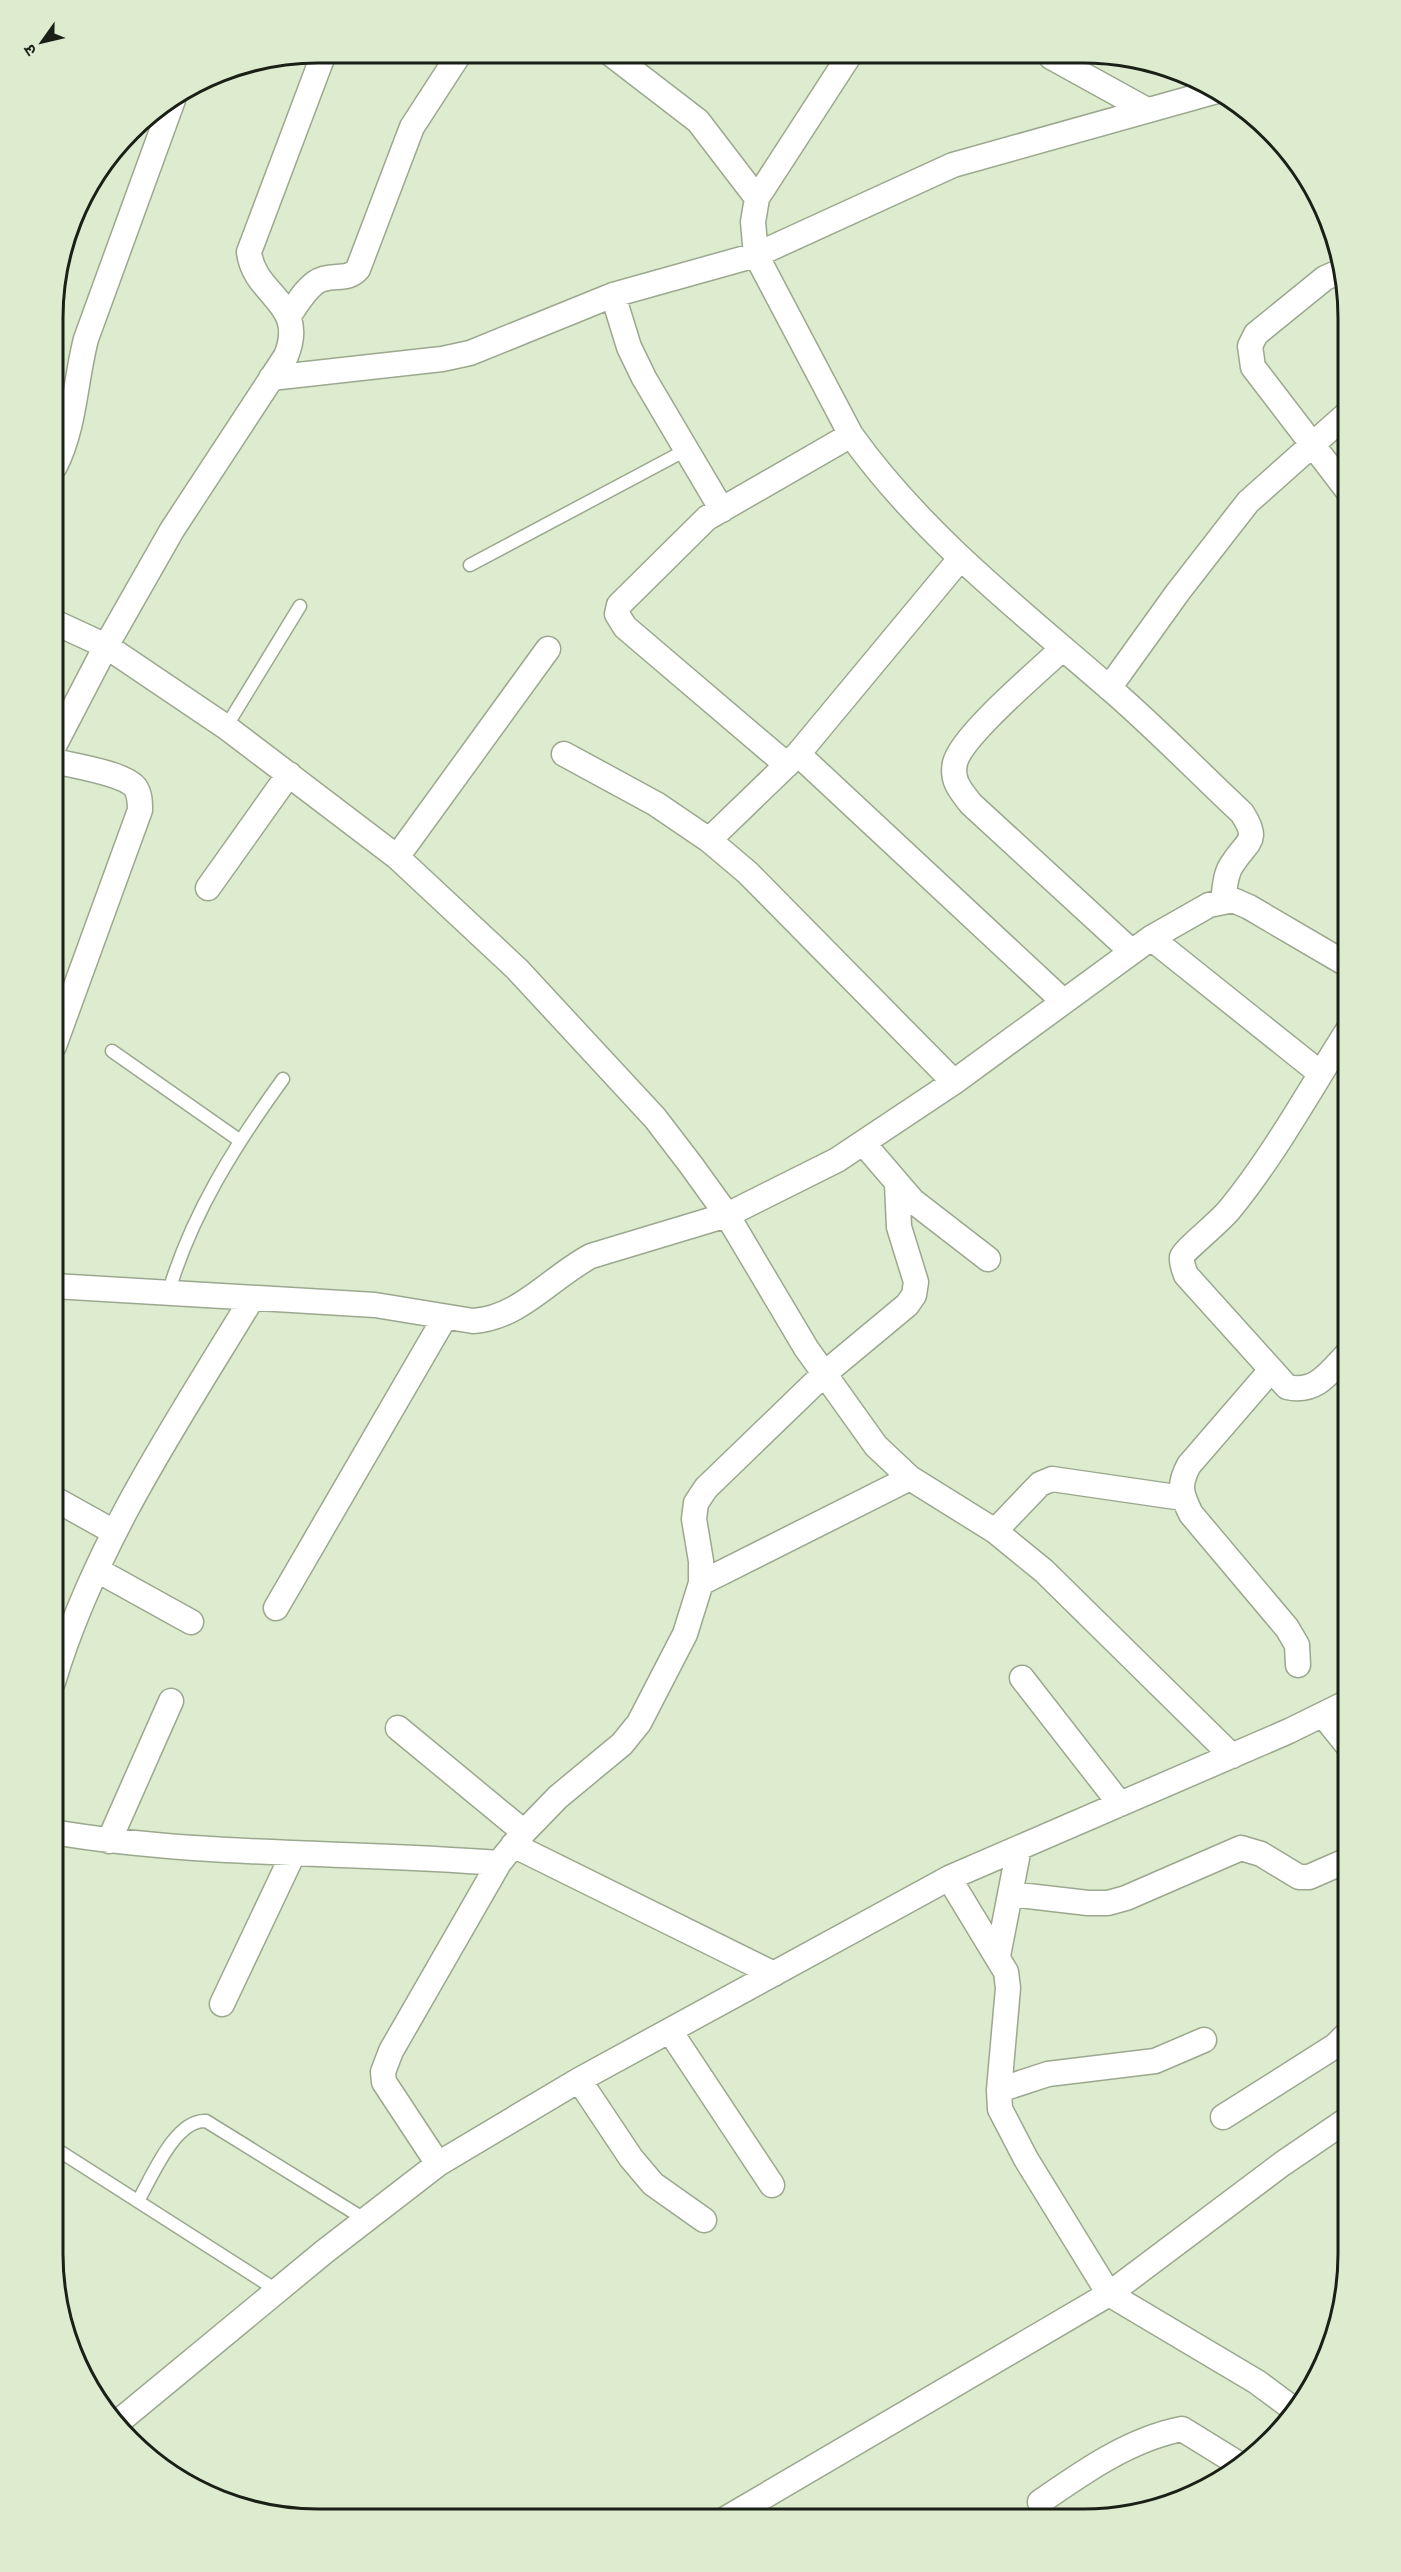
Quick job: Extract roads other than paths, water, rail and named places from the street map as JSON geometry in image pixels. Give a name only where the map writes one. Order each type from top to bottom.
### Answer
[{"type":"street","points":[[63,729],[171,530],[286,356],[292,341],[292,327],[288,317],[283,307],[255,272],[249,252],[320,63]]},
{"type":"street","points":[[288,317],[315,282],[349,276],[358,269],[412,127],[454,63]]},
{"type":"street","points":[[623,63],[698,121],[757,198]]},
{"type":"street","points":[[844,63],[757,198],[753,222],[756,255],[851,435],[870,461],[959,560],[1109,688],[1242,813],[1252,829],[1251,841],[1232,864],[1226,879],[1223,900]]},
{"type":"street","points":[[1062,63],[1147,110]]},
{"type":"street","points":[[271,378],[442,359],[470,353],[613,296],[756,255],[953,165],[1205,94]]},
{"type":"street","points":[[63,447],[70,430],[76,382],[86,339],[169,112]]},
{"type":"street","points":[[1334,274],[1325,278],[1256,334],[1250,346],[1253,367],[1338,477]]},
{"type":"street","points":[[613,296],[629,347],[660,408],[722,510]]},
{"type":"street","points":[[1109,688],[1240,511],[1338,422]]},
{"type":"street","points":[[851,435],[707,518],[619,605],[617,614],[626,627],[792,760],[1063,1001]]},
{"type":"street","points":[[709,840],[792,760],[959,560]]},
{"type":"street","points":[[63,626],[106,646],[226,727],[289,774],[397,857],[517,969],[655,1118],[727,1215],[824,1374],[876,1446],[910,1478],[995,1531],[1044,1571],[1232,1756]]},
{"type":"street","points":[[1063,648],[966,742],[955,763],[956,785],[971,804],[1132,952]]},
{"type":"street","points":[[397,857],[548,649]]},
{"type":"street","points":[[564,754],[656,804],[709,840],[748,873],[954,1082]]},
{"type":"street","points":[[63,763],[124,779],[135,787],[140,798],[140,810],[63,1021]]},
{"type":"street","points":[[208,888],[289,774]]},
{"type":"street","points":[[63,1287],[251,1300],[375,1305],[473,1321],[496,1317],[517,1308],[571,1266],[591,1256],[727,1215],[864,1144],[954,1082],[1151,938],[1209,905],[1223,900],[1233,900],[1338,959]]},
{"type":"street","points":[[1151,938],[1320,1073]]},
{"type":"street","points":[[1338,1045],[1235,1203],[1207,1234],[1184,1251],[1182,1260],[1186,1275],[1287,1387],[1300,1390],[1313,1387],[1338,1364]]},
{"type":"street","points":[[864,1144],[913,1201],[988,1259]]},
{"type":"street","points":[[438,2164],[390,2095],[384,2082],[383,2072],[391,2051],[512,1847],[558,1797],[622,1744],[639,1723],[685,1634],[701,1583],[701,1561],[694,1519],[696,1503],[706,1488],[824,1374],[907,1305],[914,1295],[916,1282],[899,1227],[897,1184]]},
{"type":"street","points":[[63,1657],[114,1532],[138,1487],[251,1300]]},
{"type":"street","points":[[276,1608],[445,1317]]},
{"type":"street","points":[[1271,1370],[1189,1465],[1181,1479],[1183,1498],[1191,1514],[1287,1628],[1297,1645],[1298,1665]]},
{"type":"street","points":[[701,1583],[910,1478]]},
{"type":"street","points":[[995,1531],[1040,1484],[1052,1479],[1183,1498]]},
{"type":"street","points":[[63,1504],[114,1532]]},
{"type":"street","points":[[97,1570],[191,1622]]},
{"type":"street","points":[[1022,1678],[1120,1804]]},
{"type":"street","points":[[109,1841],[171,1701]]},
{"type":"street","points":[[123,2418],[438,2164],[579,2080],[949,1878],[1232,1756],[1338,1707]]},
{"type":"street","points":[[1323,1715],[1338,1734]]},
{"type":"street","points":[[398,1728],[512,1847],[774,1974]]},
{"type":"street","points":[[63,1834],[109,1841],[218,1851],[293,1854],[512,1847]]},
{"type":"street","points":[[998,1956],[1019,1848]]},
{"type":"street","points":[[1010,1894],[1108,1903],[1126,1898],[1241,1848],[1262,1854],[1299,1877],[1309,1877],[1338,1864]]},
{"type":"street","points":[[222,2004],[293,1854]]},
{"type":"street","points":[[949,1878],[1006,1972],[1008,1988],[999,2090],[1000,2109],[1026,2159],[1109,2294],[1257,2382],[1288,2405]]},
{"type":"street","points":[[670,2031],[772,2185]]},
{"type":"street","points":[[999,2090],[1048,2074],[1155,2061],[1204,2040]]},
{"type":"street","points":[[1223,2117],[1338,2043]]},
{"type":"street","points":[[579,2080],[631,2158],[653,2184],[704,2220]]},
{"type":"street","points":[[742,2509],[1109,2294],[1338,2126]]},
{"type":"street","points":[[1040,2502],[1095,2465],[1132,2446],[1182,2429],[1195,2434],[1233,2460]]},
{"type":"lane","points":[[470,565],[686,450]]},
{"type":"lane","points":[[226,727],[300,606]]},
{"type":"lane","points":[[112,1051],[239,1140]]},
{"type":"lane","points":[[168,1294],[187,1238],[239,1140],[283,1079]]},
{"type":"lane","points":[[138,2201],[179,2132],[196,2120],[206,2121],[366,2220]]},
{"type":"lane","points":[[63,2153],[278,2291]]}]
